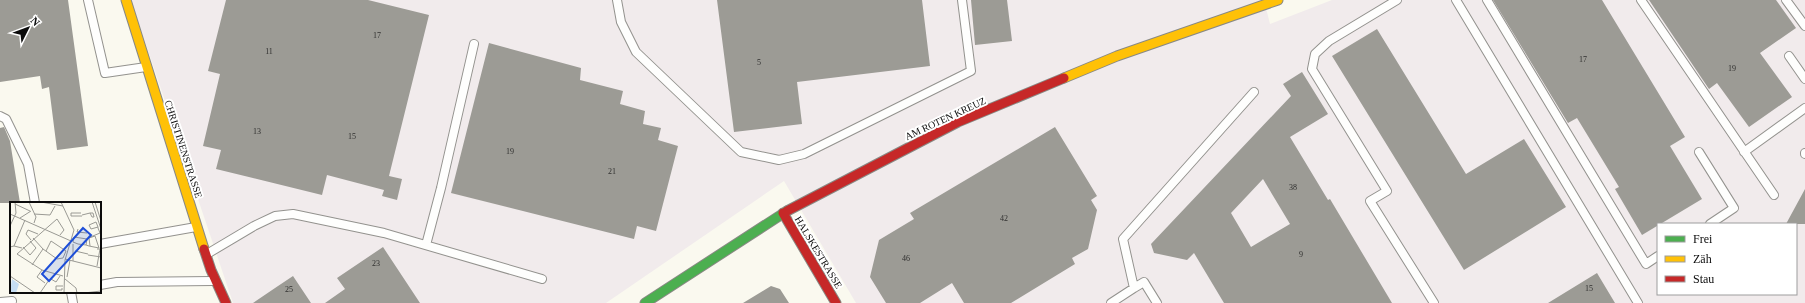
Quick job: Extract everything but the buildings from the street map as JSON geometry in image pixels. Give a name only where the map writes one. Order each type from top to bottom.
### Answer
[{"type":"street","name":"CHRISTINENSTRASSE","points":[[126,0],[206,254],[226,303]]},
{"type":"street","name":"AM ROTEN KREUZ","points":[[645,303],[783,213],[958,122],[1117,56],[1278,0]]},
{"type":"street","name":"HALSKESTRASSE","points":[[783,213],[836,303]]},
{"type":"lane","points":[[88,0],[105,73],[147,67]]},
{"type":"lane","points":[[617,0],[621,22],[636,52],[741,152],[779,160],[804,154],[971,71],[962,0]]},
{"type":"lane","points":[[1397,0],[1329,41],[1315,54],[1312,69],[1387,191],[1370,201],[1434,303]]},
{"type":"lane","points":[[1456,0],[1638,303]]},
{"type":"lane","points":[[1486,0],[1646,264],[1657,257]]},
{"type":"lane","points":[[1641,0],[1774,195]]},
{"type":"lane","points":[[1786,0],[1805,26]]},
{"type":"lane","points":[[426,245],[441,188],[474,44]]},
{"type":"lane","points":[[1789,56],[1805,79]]},
{"type":"lane","points":[[1134,288],[1123,239],[1254,92]]},
{"type":"lane","points":[[1744,152],[1805,108]]},
{"type":"lane","points":[[0,116],[6,119],[28,164],[35,202]]},
{"type":"lane","points":[[1698,152],[1734,208],[1712,223]]},
{"type":"lane","points":[[206,254],[254,226],[284,214],[312,217],[355,226],[542,279]]},
{"type":"lane","points":[[101,244],[198,226]]},
{"type":"lane","points":[[101,285],[117,282],[216,280]]},
{"type":"lane","points":[[1111,303],[1144,282],[1157,303]]},
{"type":"lane","points":[[71,293],[73,303]]},
{"type":"lane","points":[[0,302],[12,301]]},
{"type":"shaded area","points":[[131,0],[1264,0],[1270,24],[1332,0],[1805,0],[1805,303],[856,303],[784,181],[606,303],[233,303]]},
{"type":"traffic: fast","points":[[645,303],[787,211]]},
{"type":"traffic: slow","points":[[126,0],[204,249]]},
{"type":"traffic: slow","points":[[1064,78],[1117,56],[1278,0]]},
{"type":"traffic: jam","points":[[787,211],[958,122],[1064,78]]},
{"type":"traffic: jam","points":[[783,213],[836,303]]},
{"type":"traffic: jam","points":[[204,249],[211,270],[226,303]]}]
